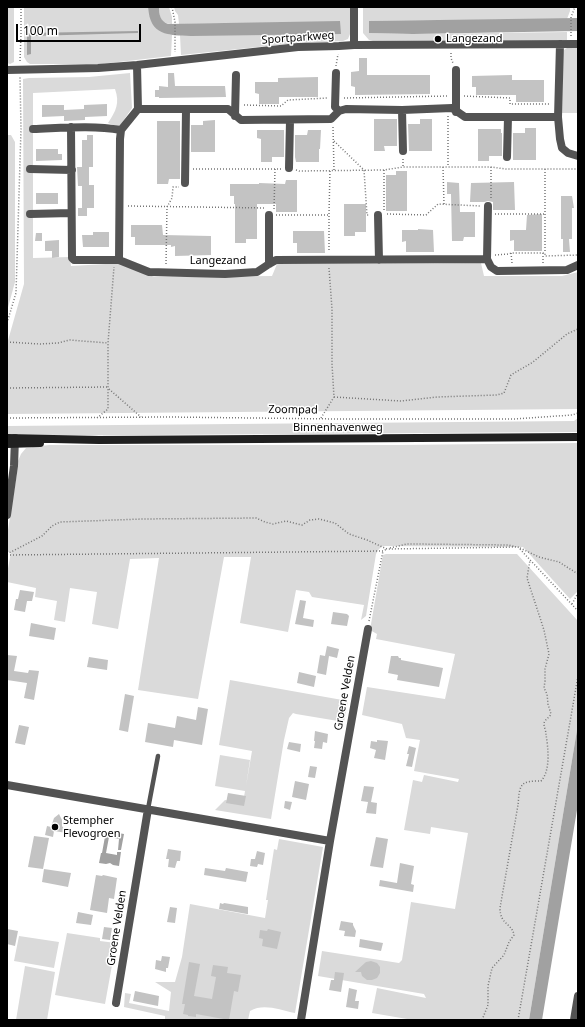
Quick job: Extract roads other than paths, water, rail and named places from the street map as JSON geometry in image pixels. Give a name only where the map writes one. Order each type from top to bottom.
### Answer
[{"type":"street","points":[[354,7],[354,45]]},
{"type":"street","points":[[560,44],[558,104],[560,139],[562,148],[568,153],[578,156]]},
{"type":"street","name":"Sportparkweg","points":[[7,70],[98,68],[137,65],[298,47],[354,45],[578,44]]},
{"type":"street","points":[[117,260],[120,206],[120,139],[121,130],[138,110],[137,65]]},
{"type":"street","points":[[456,70],[456,112]]},
{"type":"street","points":[[336,73],[335,107],[339,111]]},
{"type":"street","points":[[235,116],[236,75]]},
{"type":"street","points":[[138,110],[228,109],[241,120],[331,119],[339,111],[346,109],[402,110],[448,108],[452,108],[465,117],[558,117]]},
{"type":"street","points":[[185,183],[186,110]]},
{"type":"street","points":[[402,110],[403,151]]},
{"type":"street","points":[[507,157],[508,117]]},
{"type":"street","points":[[290,120],[290,168]]},
{"type":"street","points":[[33,129],[71,127],[109,128],[121,130]]},
{"type":"street","name":"Langezand","points":[[71,127],[71,214],[72,258],[74,260],[117,260],[149,272],[225,274],[257,272],[276,260],[379,260],[487,257]]},
{"type":"street","points":[[30,169],[72,170]]},
{"type":"street","points":[[488,210],[487,257],[491,267],[497,271],[567,270],[578,265]]},
{"type":"street","points":[[267,212],[269,264]]},
{"type":"street","points":[[30,214],[71,214]]},
{"type":"street","points":[[378,215],[379,260]]},
{"type":"street","name":"Binnenhavenweg","points":[[11,441],[578,437]]},
{"type":"street","points":[[7,515],[14,466],[11,441]]},
{"type":"street","name":"Groene Velden","points":[[301,1020],[330,841],[368,629]]},
{"type":"street","points":[[7,785],[330,841]]},
{"type":"street","name":"Groene Velden","points":[[116,1003],[148,809]]},
{"type":"street","points":[[574,1020],[578,996]]},
{"type":"lane","points":[[148,809],[158,756]]},
{"type":"place","name":"Langezand","points":[[438,39]]},
{"type":"place","name":"Stempher Flevogroen","points":[[55,827]]}]
